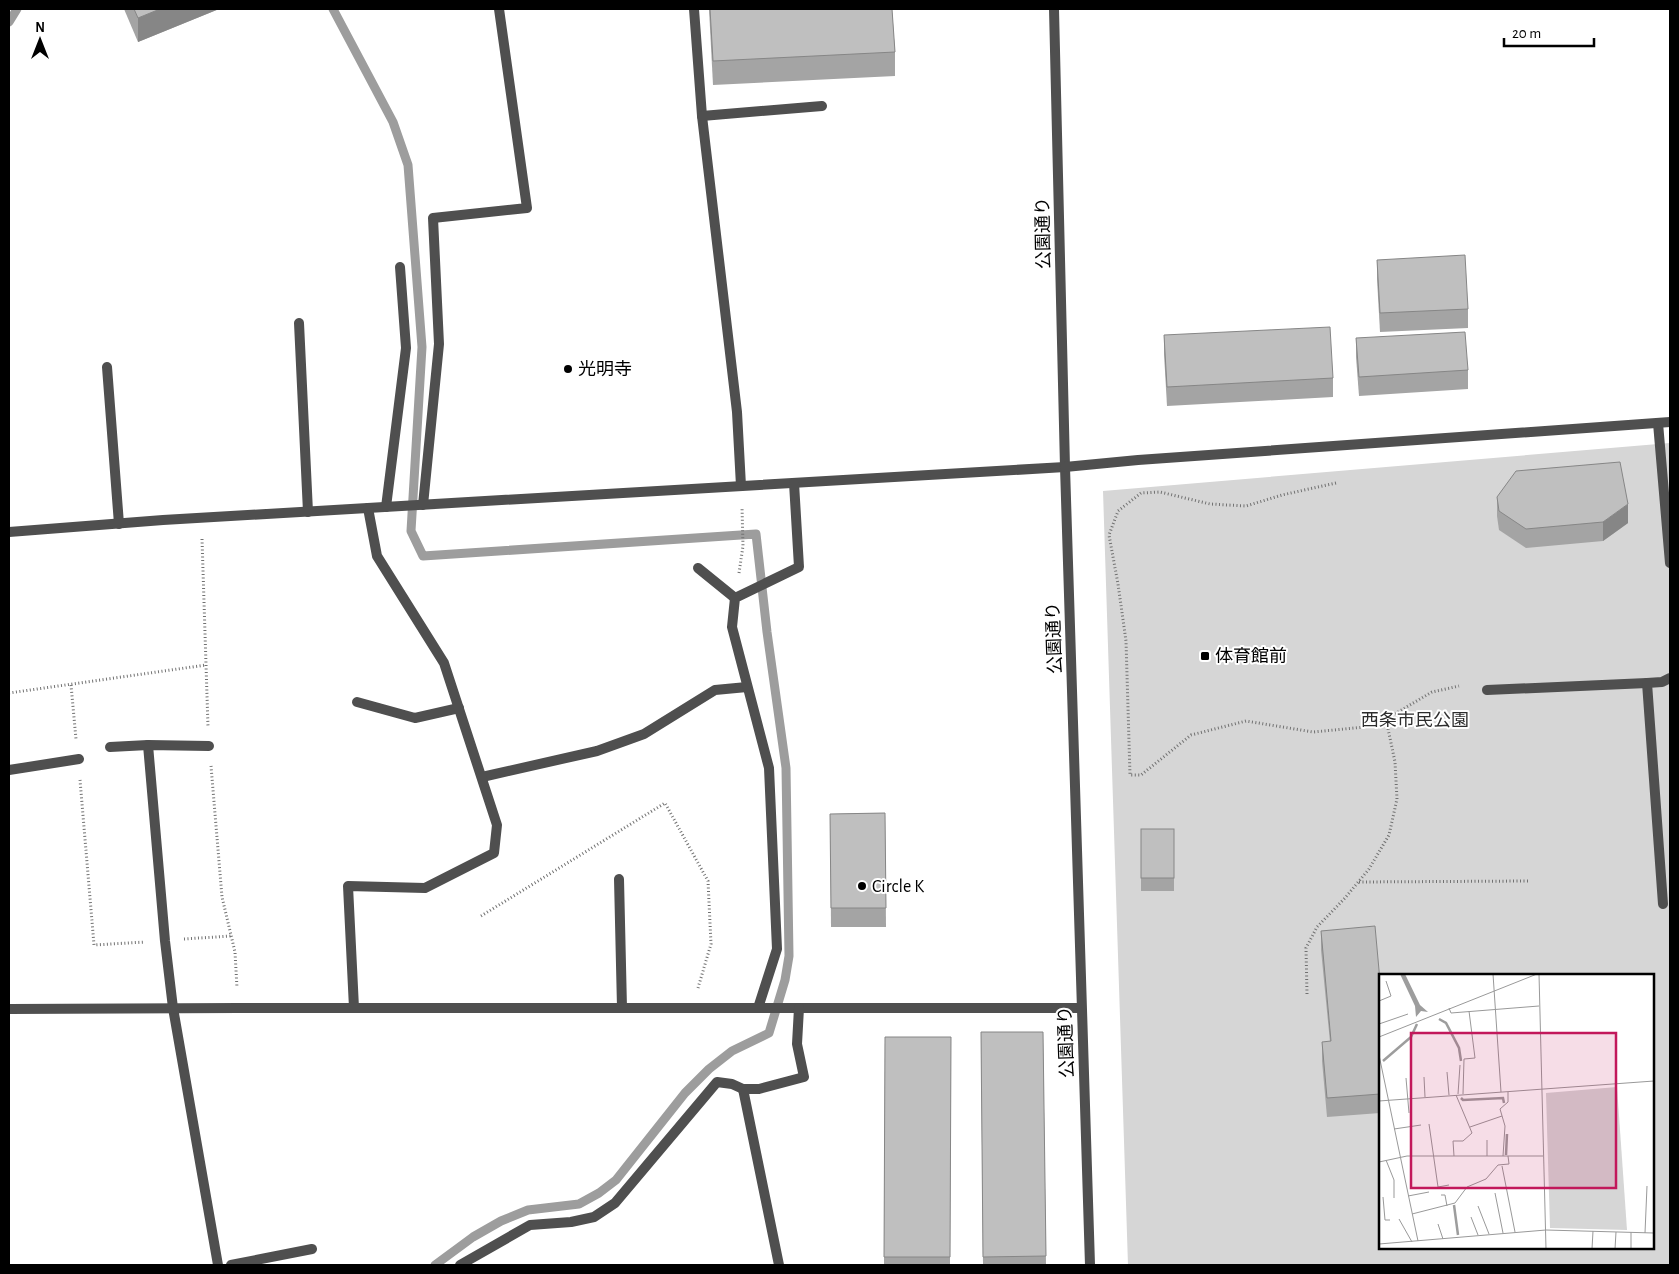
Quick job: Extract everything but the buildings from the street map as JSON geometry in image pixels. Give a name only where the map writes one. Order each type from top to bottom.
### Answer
[{"type":"street","points":[[422,505],[439,344],[433,218],[527,208],[499,9]]},
{"type":"street","points":[[694,9],[702,116],[737,412],[741,486]]},
{"type":"street","name":"公園通り","points":[[1054,9],[1065,467],[1090,1265]]},
{"type":"street","points":[[702,116],[822,106]]},
{"type":"street","points":[[389,507],[406,348],[400,266]]},
{"type":"street","points":[[299,323],[308,512]]},
{"type":"street","points":[[107,366],[119,524]]},
{"type":"street","points":[[1658,422],[1670,563]]},
{"type":"street","points":[[9,532],[368,508],[1065,467],[1138,460],[1670,422]]},
{"type":"street","points":[[735,598],[799,567],[794,482]]},
{"type":"street","points":[[354,1008],[348,886],[425,888],[494,853],[497,825],[444,663],[377,556],[368,508]]},
{"type":"street","points":[[698,568],[735,598]]},
{"type":"street","points":[[735,598],[732,627],[769,768],[777,949],[758,1008]]},
{"type":"street","points":[[1487,690],[1647,683],[1662,682],[1670,678]]},
{"type":"street","points":[[1647,683],[1663,904]]},
{"type":"street","points":[[482,777],[597,751],[644,734],[715,690],[747,687]]},
{"type":"street","points":[[357,702],[415,718],[459,708]]},
{"type":"street","points":[[148,745],[165,941],[173,1008],[218,1265]]},
{"type":"street","points":[[110,747],[148,745],[209,746]]},
{"type":"street","points":[[9,770],[79,759]]},
{"type":"street","points":[[619,879],[622,1008]]},
{"type":"street","points":[[460,1265],[530,1225],[571,1222],[594,1217],[615,1203],[717,1082],[732,1084],[743,1089],[760,1089],[804,1077],[797,1044],[799,1008]]},
{"type":"street","points":[[9,1009],[1081,1008]]},
{"type":"street","points":[[743,1089],[779,1265]]},
{"type":"street","points":[[231,1265],[312,1249]]},
{"type":"path","points":[[1336,483],[1282,495],[1246,506],[1210,504],[1160,492],[1141,492],[1118,511],[1109,535],[1126,641],[1130,775],[1141,775],[1191,735],[1246,721],[1313,732],[1365,727],[1386,719],[1432,692],[1460,686]]},
{"type":"path","points":[[743,525],[743,546]]},
{"type":"path","points":[[9,693],[206,665]]},
{"type":"path","points":[[71,685],[94,945],[231,936]]},
{"type":"path","points":[[1307,994],[1306,948],[1317,927],[1369,869],[1389,835],[1397,799],[1395,762],[1386,719]]},
{"type":"path","points":[[1358,882],[1528,881]]},
{"type":"green space","name":"西条市民公園","points":[[1670,443],[1670,1265],[1128,1265],[1103,491]]},
{"type":"waterway","points":[[9,22],[17,9]]},
{"type":"waterway","points":[[333,9],[393,122],[408,165],[422,347],[411,531],[423,556],[756,534],[767,632],[786,768],[789,956],[785,980],[769,1033],[732,1051],[709,1069],[685,1093],[616,1180],[599,1193],[579,1204],[528,1210],[501,1221],[473,1237],[435,1265]]},
{"type":"place","name":"光明寺","points":[[568,369]]},
{"type":"place","name":"体育館前","points":[[1205,656]]},
{"type":"place","name":"Circle K","points":[[862,886]]}]
